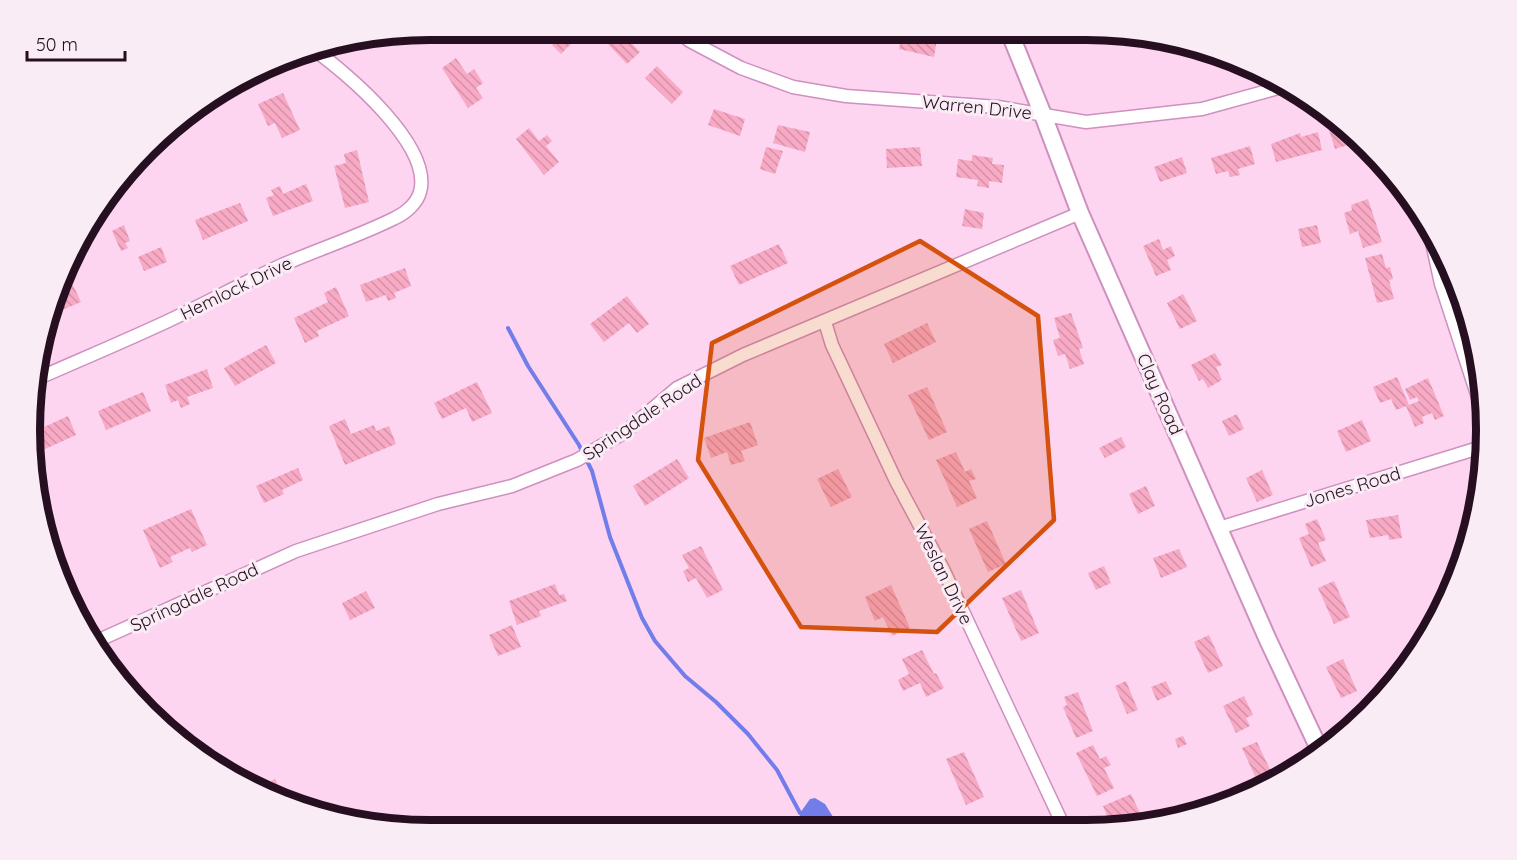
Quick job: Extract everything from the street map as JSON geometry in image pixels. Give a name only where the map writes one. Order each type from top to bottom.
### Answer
[{"type":"street","name":"Warren Drive","points":[[689,40],[741,68],[793,87],[846,96],[998,107],[1086,122],[1202,109],[1274,89]]},
{"type":"street","name":"Clay Road","points":[[1013,40],[1080,213],[1268,640],[1317,744]]},
{"type":"street","name":"Hemlock Drive","points":[[45,376],[168,321],[282,266],[398,217],[414,204],[421,186],[419,165],[405,137],[351,81],[322,56]]},
{"type":"street","name":"Springdale Road","points":[[102,639],[296,551],[438,504],[512,486],[577,460],[625,432],[677,388],[743,355],[1080,213]]},
{"type":"street","points":[[1435,256],[1441,284],[1474,384]]},
{"type":"street","name":"Weslan Drive","points":[[825,322],[832,345],[896,481],[943,570],[1061,820]]},
{"type":"street","name":"Jones Road","points":[[1219,528],[1476,449]]},
{"type":"highlighted area","points":[[920,241],[1038,316],[1054,520],[937,632],[801,627],[698,460],[712,343]]},
{"type":"water","points":[[815,798],[825,804],[835,820],[800,820],[800,813],[810,799]]},
{"type":"building","points":[[557,40],[569,40],[572,43],[561,54],[552,45]]},
{"type":"building","points":[[604,40],[629,40],[640,52],[627,64]]},
{"type":"building","points":[[901,40],[937,40],[934,57],[899,49]]},
{"type":"building","points":[[456,58],[467,74],[474,69],[483,83],[476,88],[483,98],[468,108],[442,68]]},
{"type":"building","points":[[657,66],[683,92],[672,104],[645,78]]},
{"type":"building","points":[[283,93],[300,130],[282,138],[275,123],[268,126],[258,104]]},
{"type":"building","points":[[714,109],[745,119],[740,136],[708,125]]},
{"type":"building","points":[[778,125],[810,132],[805,152],[773,143]]},
{"type":"building","points":[[529,128],[539,141],[547,135],[552,141],[546,146],[559,162],[544,175],[516,139]]},
{"type":"building","points":[[1334,129],[1351,144],[1335,149],[1329,130]]},
{"type":"building","points":[[1318,132],[1322,150],[1276,162],[1271,144],[1300,133],[1301,137]]},
{"type":"building","points":[[1250,146],[1255,164],[1238,169],[1240,175],[1230,177],[1228,171],[1216,174],[1211,158]]},
{"type":"building","points":[[766,147],[783,151],[775,174],[760,169]]},
{"type":"building","points":[[920,147],[922,166],[887,168],[886,149]]},
{"type":"building","points":[[357,150],[369,202],[345,208],[334,166],[346,163],[344,154]]},
{"type":"building","points":[[972,155],[993,158],[992,164],[1004,165],[1002,183],[989,181],[989,188],[977,186],[978,180],[956,177],[958,159],[972,161]]},
{"type":"building","points":[[1182,157],[1187,173],[1160,182],[1154,167]]},
{"type":"building","points":[[306,184],[313,201],[273,216],[266,198],[274,195],[271,190],[280,186],[283,194]]},
{"type":"building","points":[[1368,199],[1382,242],[1363,248],[1358,231],[1350,234],[1344,213],[1352,210],[1351,205]]},
{"type":"building","points":[[240,203],[248,221],[203,240],[195,220]]},
{"type":"building","points":[[965,209],[984,213],[982,229],[962,226]]},
{"type":"building","points":[[124,225],[130,241],[125,243],[128,248],[121,251],[112,231]]},
{"type":"building","points":[[1317,225],[1321,243],[1302,247],[1298,229]]},
{"type":"building","points":[[1159,239],[1163,250],[1171,246],[1175,256],[1167,260],[1171,270],[1156,276],[1143,246]]},
{"type":"building","points":[[779,244],[788,263],[739,285],[730,266]]},
{"type":"building","points":[[161,247],[167,262],[144,271],[138,257]]},
{"type":"building","points":[[1382,254],[1386,268],[1390,267],[1393,279],[1389,280],[1394,299],[1377,303],[1365,258]]},
{"type":"building","points":[[405,268],[411,286],[394,293],[396,298],[388,301],[386,295],[366,302],[360,285]]},
{"type":"building","points":[[73,285],[81,302],[59,311],[61,305],[68,287]]},
{"type":"building","points":[[336,287],[349,316],[317,331],[319,336],[305,343],[294,318],[328,302],[324,293]]},
{"type":"building","points":[[1183,294],[1197,321],[1180,329],[1167,303]]},
{"type":"building","points":[[627,296],[649,324],[637,333],[629,323],[604,342],[590,324]]},
{"type":"building","points":[[1071,313],[1083,348],[1079,349],[1084,364],[1070,369],[1065,354],[1058,356],[1053,340],[1060,338],[1054,318]]},
{"type":"building","points":[[927,323],[936,342],[893,363],[884,344]]},
{"type":"building","points":[[266,345],[276,363],[235,386],[224,368]]},
{"type":"building","points":[[1215,353],[1222,365],[1216,367],[1222,380],[1208,388],[1203,379],[1199,381],[1191,365]]},
{"type":"building","points":[[207,369],[213,388],[187,397],[190,404],[181,408],[178,400],[171,403],[165,385]]},
{"type":"building","points":[[1397,377],[1409,405],[1419,401],[1417,397],[1410,400],[1405,389],[1428,378],[1444,416],[1435,420],[1432,413],[1422,417],[1424,423],[1415,427],[1406,406],[1396,410],[1391,399],[1380,403],[1373,387]]},
{"type":"building","points":[[477,382],[492,413],[472,422],[466,408],[442,419],[434,403]]},
{"type":"building","points":[[927,387],[947,432],[929,440],[908,395]]},
{"type":"building","points":[[143,392],[151,411],[106,430],[98,411]]},
{"type":"building","points":[[1237,414],[1244,429],[1229,436],[1222,421]]},
{"type":"building","points":[[68,416],[76,435],[41,451],[40,429]]},
{"type":"building","points":[[345,419],[351,434],[374,425],[376,431],[389,426],[396,444],[345,465],[329,426]]},
{"type":"building","points":[[1362,420],[1371,441],[1346,452],[1337,431]]},
{"type":"building","points":[[750,422],[758,445],[741,451],[745,461],[731,465],[727,452],[711,458],[704,438]]},
{"type":"building","points":[[1121,437],[1126,447],[1105,458],[1099,448]]},
{"type":"building","points":[[956,452],[965,472],[971,469],[976,479],[969,481],[977,498],[957,507],[936,460]]},
{"type":"building","points":[[677,459],[689,478],[645,506],[633,486]]},
{"type":"building","points":[[298,468],[303,480],[282,490],[284,494],[264,503],[256,486]]},
{"type":"building","points":[[838,469],[852,497],[831,507],[817,479]]},
{"type":"building","points":[[1262,470],[1273,495],[1257,502],[1246,478]]},
{"type":"building","points":[[1146,486],[1155,506],[1138,514],[1129,494]]},
{"type":"building","points":[[191,509],[207,545],[192,552],[190,548],[170,557],[173,562],[160,568],[143,530]]},
{"type":"building","points":[[1398,515],[1402,538],[1389,540],[1388,535],[1370,538],[1366,520]]},
{"type":"building","points":[[1317,519],[1326,540],[1318,543],[1326,561],[1311,567],[1299,538],[1309,534],[1305,524]]},
{"type":"building","points":[[987,521],[1006,564],[988,572],[969,529]]},
{"type":"building","points":[[54,531],[62,547],[59,548]]},
{"type":"building","points":[[701,546],[723,590],[707,598],[696,578],[688,582],[683,571],[689,568],[682,555]]},
{"type":"building","points":[[1179,549],[1187,567],[1161,578],[1153,558]]},
{"type":"building","points":[[1104,566],[1111,583],[1096,590],[1088,573]]},
{"type":"building","points":[[1334,581],[1350,617],[1334,624],[1318,588]]},
{"type":"building","points":[[555,584],[559,595],[564,594],[567,601],[539,611],[541,616],[517,625],[509,601]]},
{"type":"building","points":[[891,585],[910,628],[892,636],[883,617],[875,621],[865,597]]},
{"type":"building","points":[[1021,590],[1039,633],[1021,641],[1002,598]]},
{"type":"building","points":[[366,591],[375,608],[350,620],[342,603]]},
{"type":"building","points":[[512,625],[521,647],[498,656],[489,635]]},
{"type":"building","points":[[1209,635],[1223,666],[1208,673],[1194,642]]},
{"type":"building","points":[[922,650],[944,688],[926,697],[920,683],[903,691],[898,680],[909,674],[902,659]]},
{"type":"building","points":[[1343,659],[1357,691],[1341,698],[1326,667]]},
{"type":"building","points":[[1126,681],[1138,710],[1127,714],[1115,686]]},
{"type":"building","points":[[1166,681],[1172,694],[1157,701],[1151,687]]},
{"type":"building","points":[[1078,692],[1093,731],[1076,738],[1063,707],[1067,705],[1064,697]]},
{"type":"building","points":[[1244,696],[1253,715],[1246,718],[1250,726],[1236,733],[1223,706]]},
{"type":"building","points":[[1183,736],[1187,744],[1178,748],[1175,739]]},
{"type":"building","points":[[1257,742],[1271,773],[1257,780],[1242,748]]},
{"type":"building","points":[[1093,745],[1100,759],[1106,756],[1111,765],[1104,768],[1114,788],[1097,796],[1076,753]]},
{"type":"building","points":[[964,752],[984,797],[966,805],[946,759]]},
{"type":"building","points":[[275,779],[280,790],[267,783]]},
{"type":"building","points":[[1131,794],[1140,813],[1133,817],[1109,819],[1103,806]]},
{"type":"waterway","points":[[508,328],[528,366],[579,445],[592,471],[610,537],[642,618],[655,641],[685,676],[716,702],[748,734],[777,770],[800,813]]}]
